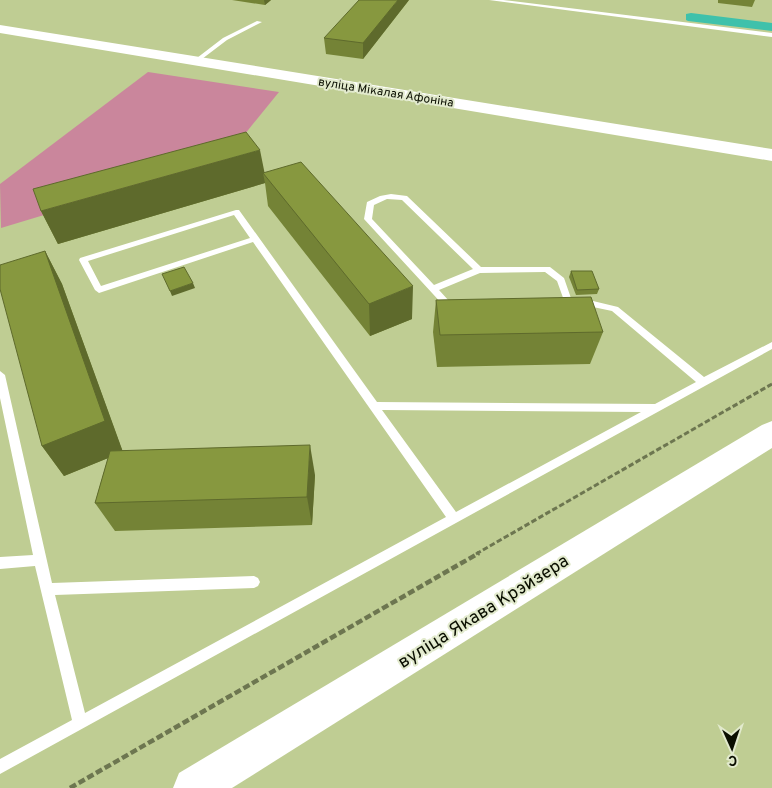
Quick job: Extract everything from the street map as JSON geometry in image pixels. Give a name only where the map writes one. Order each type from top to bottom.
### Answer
[{"type":"street","name":"вуліца Мікалая Афоніна","points":[[0,29],[772,156]]},
{"type":"street","name":"вуліца Якава Крэйзера","points":[[194,788],[772,433]]},
{"type":"lane","points":[[491,0],[772,35]]},
{"type":"lane","points":[[196,61],[225,39],[259,22]]},
{"type":"lane","points":[[466,304],[447,304],[368,219],[370,204],[390,195],[404,198],[479,270]]},
{"type":"lane","points":[[255,239],[99,290],[83,260],[236,212],[454,519]]},
{"type":"lane","points":[[433,289],[479,270],[547,268],[560,280],[564,304],[593,304],[615,309],[703,382]]},
{"type":"lane","points":[[0,767],[772,345]]},
{"type":"lane","points":[[0,375],[40,560],[80,723]]},
{"type":"lane","points":[[374,406],[657,408]]},
{"type":"lane","points":[[0,563],[40,560]]},
{"type":"lane","points":[[47,589],[254,582]]},
{"type":"path","points":[[70,788],[772,384]]},
{"type":"shaded area","points":[[148,72],[279,92],[223,161],[1,228],[0,184]]},
{"type":"water","points":[[691,13],[772,23],[772,31],[686,20],[686,14]]},
{"type":"building","points":[[359,0],[398,0],[363,43],[324,38]]},
{"type":"building","points":[[246,132],[260,150],[41,211],[33,189]]},
{"type":"building","points":[[301,162],[413,286],[369,304],[263,173]]},
{"type":"building","points":[[45,251],[105,421],[42,446],[0,289],[0,265]]},
{"type":"building","points":[[184,267],[193,283],[170,291],[162,274]]},
{"type":"building","points":[[571,271],[592,271],[599,289],[577,290]]},
{"type":"building","points":[[591,297],[603,332],[440,335],[436,300]]},
{"type":"building","points":[[310,445],[307,497],[95,503],[110,451]]}]
